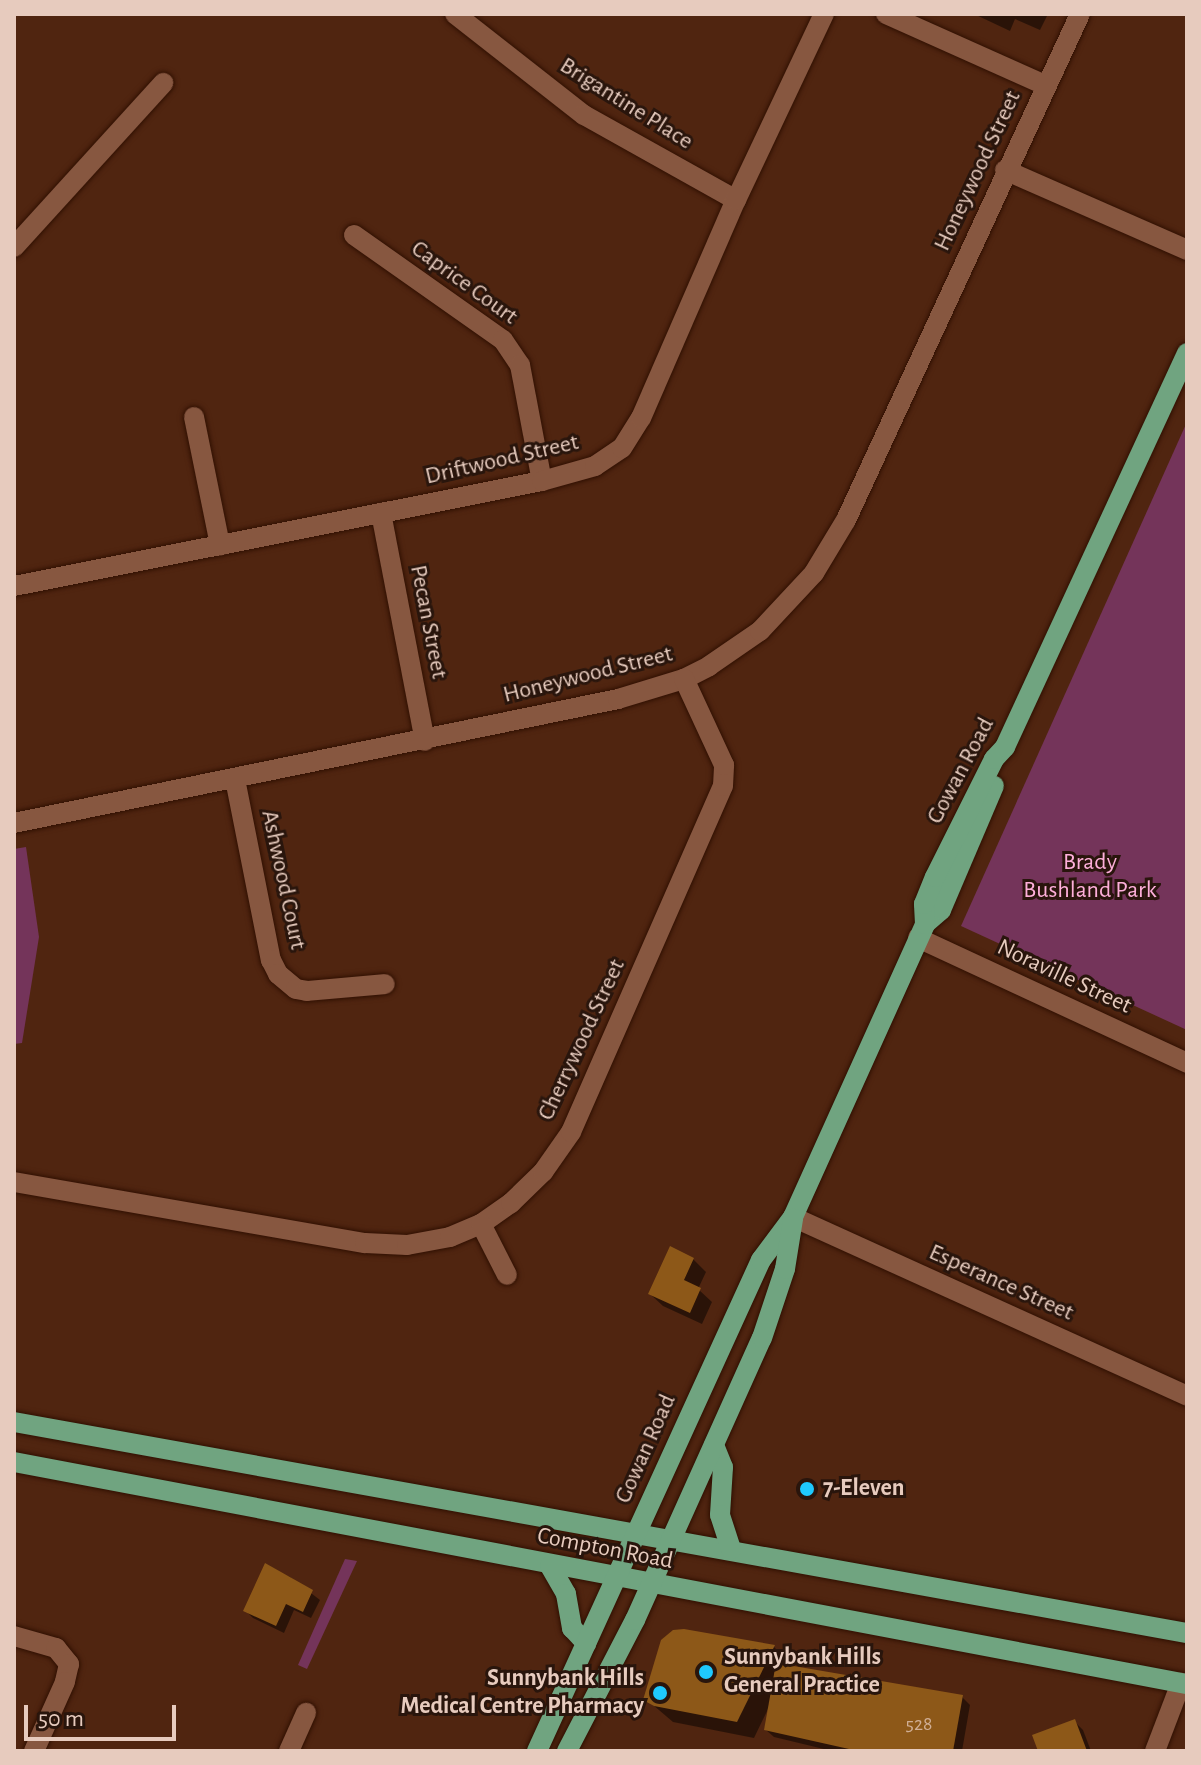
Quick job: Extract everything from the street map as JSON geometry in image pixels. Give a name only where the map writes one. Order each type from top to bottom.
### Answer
[{"type":"main road","name":"Gowan Road","points":[[537,1751],[761,1260],[793,1217],[921,931],[924,904],[935,877],[994,759],[1005,747],[1187,353]]},
{"type":"main road","name":"Gowan Road","points":[[567,1751],[651,1584],[767,1323],[785,1269],[793,1217]]},
{"type":"main road","name":"Compton Road","points":[[14,1422],[637,1531],[1187,1633]]},
{"type":"main road","points":[[714,1445],[723,1467],[720,1515],[731,1549]]},
{"type":"main road","name":"Compton Road","points":[[14,1462],[550,1566],[1184,1683]]},
{"type":"main road","points":[[550,1566],[566,1594],[572,1628],[586,1643]]},
{"type":"street","name":"Brigantine Place","points":[[455,14],[584,115],[736,200]]},
{"type":"street","name":"Driftwood Street","points":[[14,586],[542,481],[595,466],[622,448],[641,418],[736,200],[824,14]]},
{"type":"street","points":[[886,14],[1047,86]]},
{"type":"street","name":"Honeywood Street","points":[[14,823],[618,699],[684,679],[760,631],[814,573],[833,544],[1080,14]]},
{"type":"street","points":[[14,247],[163,83]]},
{"type":"street","points":[[1005,170],[1187,250]]},
{"type":"street","name":"Caprice Court","points":[[354,235],[503,340],[520,365],[542,481]]},
{"type":"street","points":[[194,417],[220,545]]},
{"type":"street","name":"Pecan Street","points":[[381,513],[425,741]]},
{"type":"street","name":"Cherrywood Street","points":[[14,1182],[365,1243],[407,1245],[450,1237],[481,1224],[511,1203],[543,1172],[571,1132],[719,798],[724,765],[684,679]]},
{"type":"street","name":"Ashwood Court","points":[[235,779],[271,960],[278,974],[286,983],[307,991],[385,984]]},
{"type":"street","name":"Noraville Street","points":[[921,931],[1187,1063]]},
{"type":"street","name":"Esperance Street","points":[[793,1217],[1187,1396]]},
{"type":"street","points":[[481,1224],[507,1275]]},
{"type":"street","points":[[14,1636],[56,1648],[69,1664],[34,1751]]},
{"type":"street","points":[[1155,1751],[1184,1683]]},
{"type":"street","points":[[289,1751],[306,1713]]},
{"type":"green space","name":"Brady Bushland Park","points":[[1187,422],[1187,1030],[961,926]]},
{"type":"green space","points":[[26,847],[39,937],[22,1043],[14,1044],[14,849]]},
{"type":"green space","points":[[345,1559],[357,1561],[307,1669],[298,1665]]},
{"type":"building","points":[[670,1246],[694,1258],[684,1280],[701,1288],[690,1313],[648,1294]]},
{"type":"building","points":[[265,1563],[313,1590],[303,1612],[286,1604],[276,1626],[243,1611]]},
{"type":"building","name":"Sunnybank Hills General Practice","points":[[684,1629],[775,1645],[737,1722],[654,1706],[643,1700],[661,1640],[673,1630]]},
{"type":"building","points":[[776,1663],[963,1695],[953,1751],[849,1749],[764,1730]]},
{"type":"building","points":[[1075,1719],[1087,1751],[1038,1751],[1032,1735]]},
{"type":"place","name":"7-Eleven","points":[[807,1489]]},
{"type":"place","name":"Sunnybank Hills General Practice","points":[[706,1672]]},
{"type":"place","name":"Sunnybank Hills Medical Centre Pharmacy","points":[[660,1693]]}]
